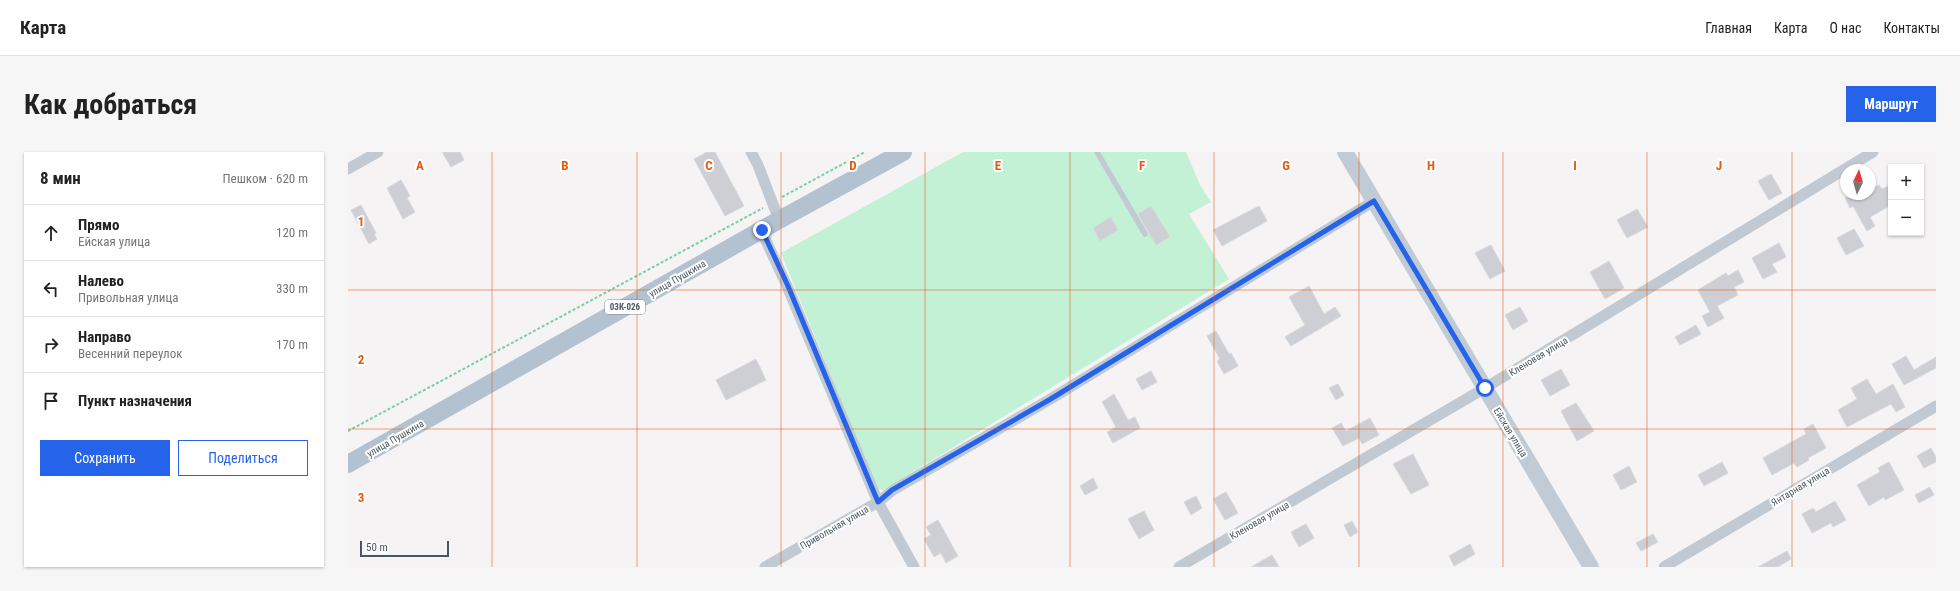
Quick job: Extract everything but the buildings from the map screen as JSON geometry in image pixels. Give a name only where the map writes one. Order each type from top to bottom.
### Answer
[{"type":"main road","name":"улица Пушкина","points":[[348,464],[902,152]]},
{"type":"street","points":[[348,169],[378,152]]},
{"type":"street","points":[[751,152],[758,165],[779,220]]},
{"type":"street","name":"Ейская улица","points":[[1345,152],[1591,567]]},
{"type":"street","name":"Кленовая улица","points":[[1179,567],[1485,388],[1873,152]]},
{"type":"street","name":"Привольная улица","points":[[765,567],[878,502],[892,490],[1049,400],[1374,201]]},
{"type":"street","points":[[762,230],[788,286],[878,502],[914,567]]},
{"type":"street","name":"Янтарная улица","points":[[1664,567],[1936,406]]},
{"type":"lane","points":[[1097,152],[1145,234]]},
{"type":"path","points":[[348,431],[865,152]]},
{"type":"green space","points":[[963,152],[1186,152],[1200,185],[1211,202],[1189,214],[1229,279],[883,490],[877,489],[781,253]]},
{"type":"route","points":[[762,230],[788,286],[878,502],[892,490],[1049,400],[1374,201],[1485,388]]}]
